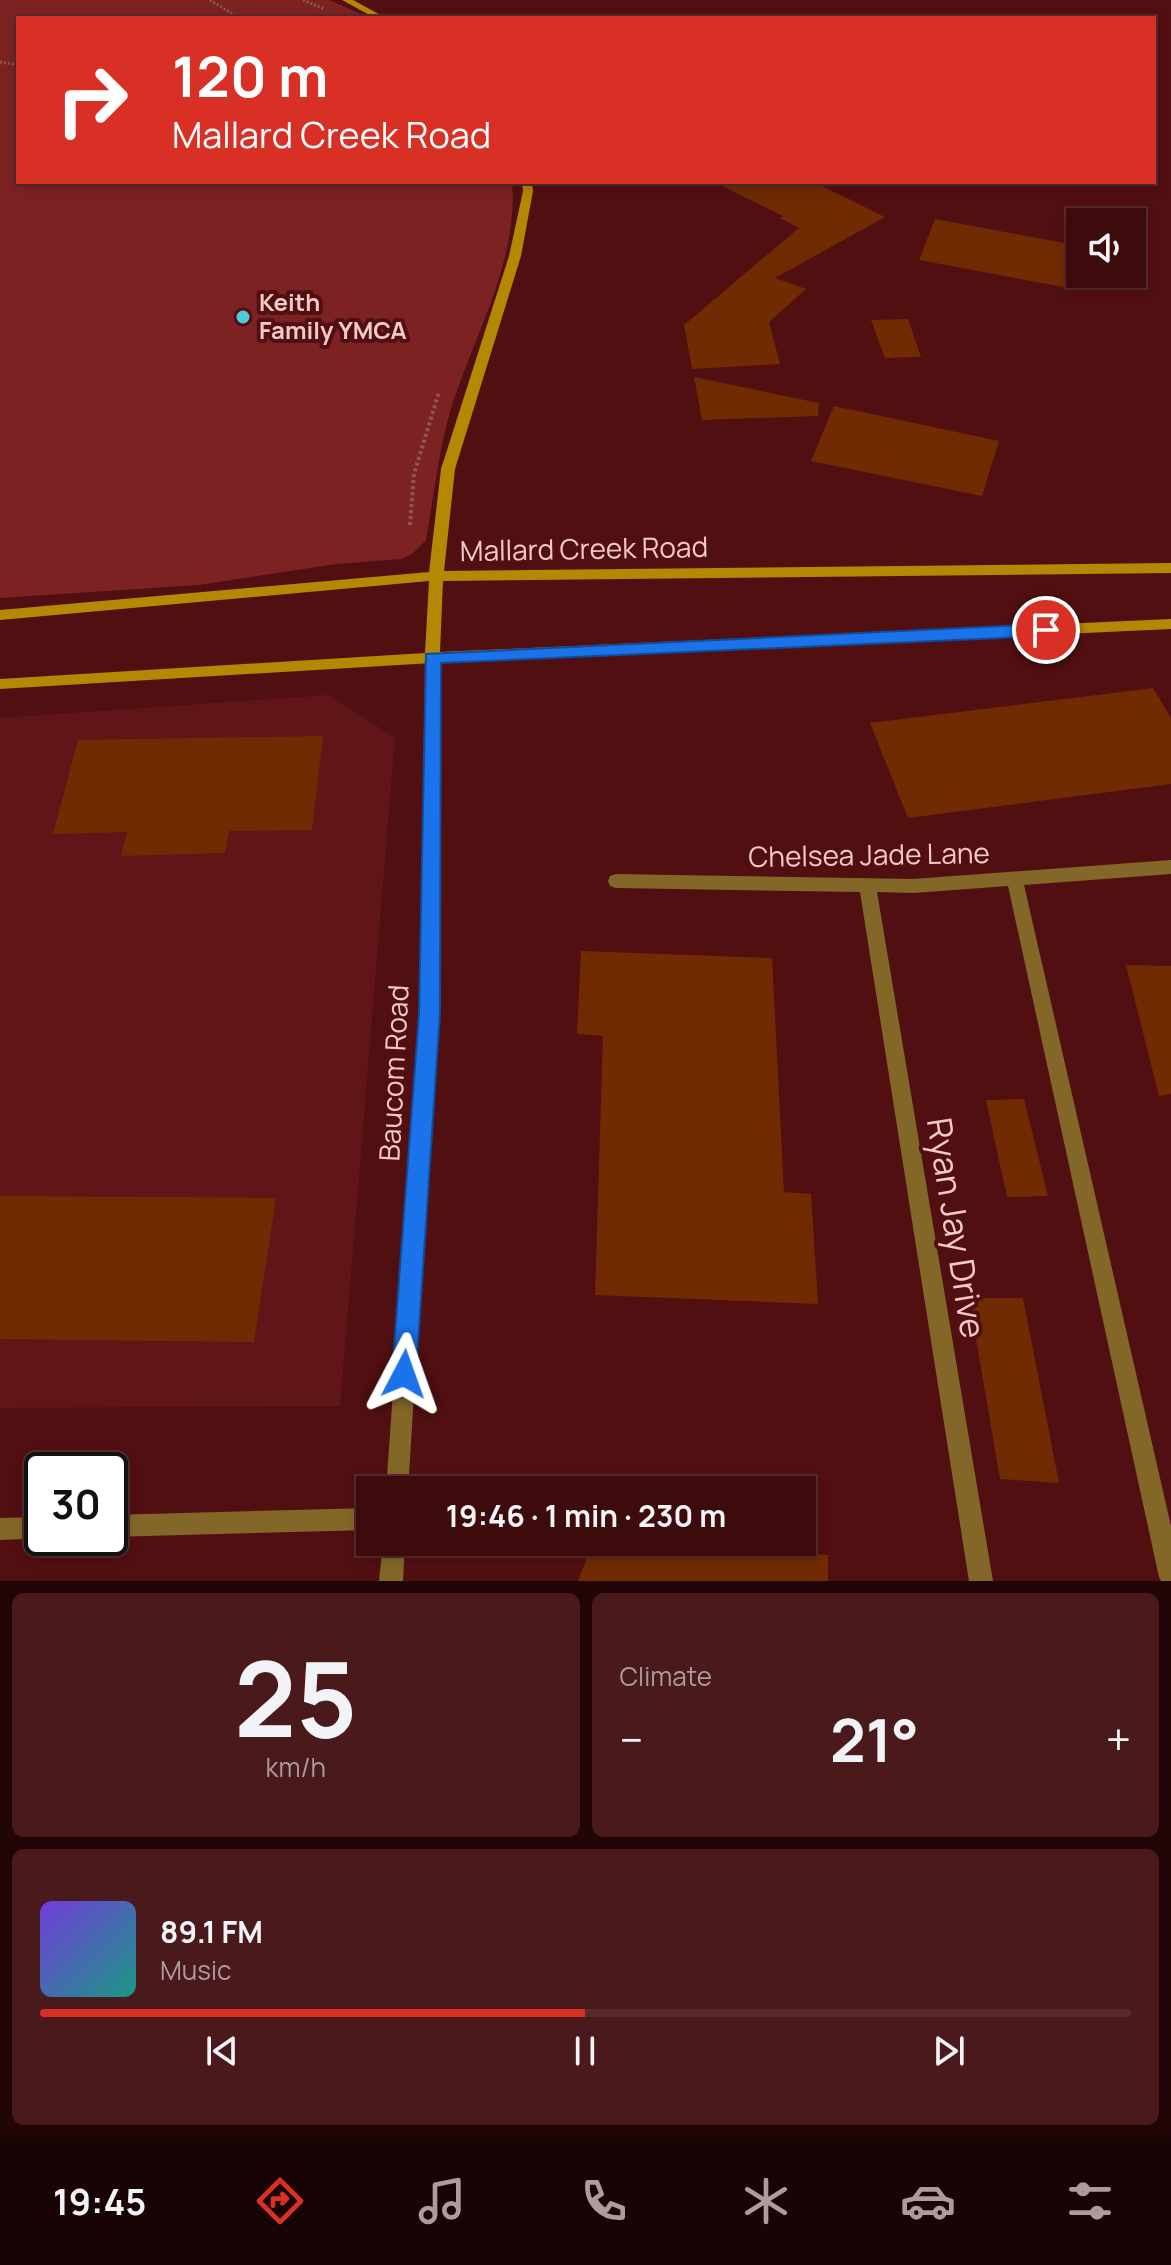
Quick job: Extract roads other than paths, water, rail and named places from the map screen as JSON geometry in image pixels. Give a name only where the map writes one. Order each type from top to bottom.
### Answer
[{"type":"main road","points":[[346,0],[378,16]]},
{"type":"main road","points":[[432,658],[436,576],[448,469],[515,256],[527,184]]},
{"type":"main road","name":"Mallard Creek Road","points":[[0,615],[436,576],[1171,568]]},
{"type":"main road","points":[[0,684],[432,658],[1171,624]]},
{"type":"street","name":"Baucom Road","points":[[398,1476],[429,1013],[432,658]]},
{"type":"street","name":"Chelsea Jade Lane","points":[[616,881],[913,886],[1171,867]]},
{"type":"street","points":[[1014,877],[1171,1577]]},
{"type":"street","name":"Ryan Jay Drive","points":[[867,885],[981,1581]]},
{"type":"street","points":[[128,1526],[356,1519]]},
{"type":"street","points":[[0,1529],[24,1528]]},
{"type":"street","points":[[391,1581],[393,1556]]},
{"type":"place","name":"Keith Family YMCA","points":[[243,317]]}]
